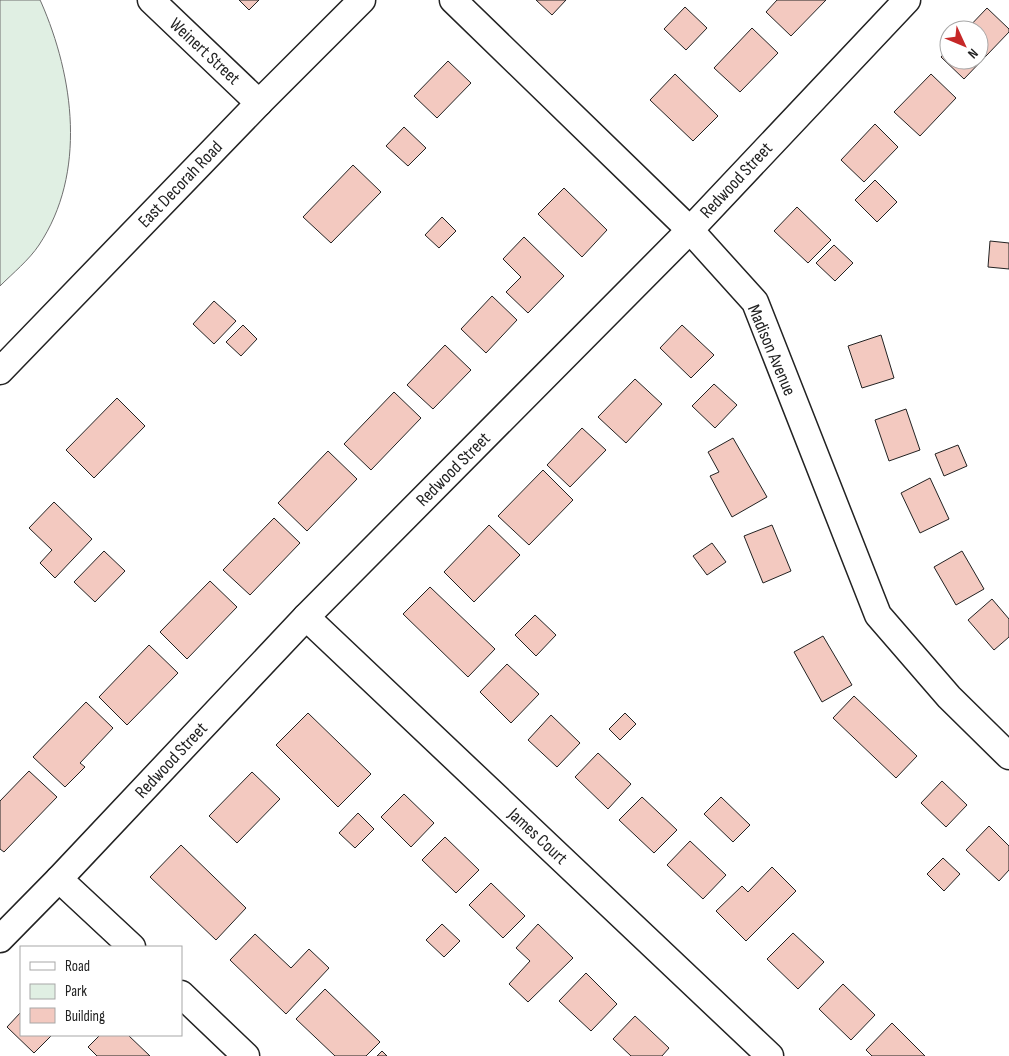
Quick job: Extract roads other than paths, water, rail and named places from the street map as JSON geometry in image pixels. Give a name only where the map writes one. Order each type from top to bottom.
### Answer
[{"type":"street","name":"Weinert Street","points":[[151,0],[259,103]]},
{"type":"street","name":"East Decorah Road","points":[[0,370],[259,103],[362,0]]},
{"type":"street","name":"Madison Avenue","points":[[453,0],[690,230],[755,302],[878,615],[949,697],[1009,756]]},
{"type":"street","name":"Redwood Street","points":[[0,939],[306,617],[690,230],[906,0]]},
{"type":"street","name":"James Court","points":[[306,617],[770,1056]]},
{"type":"street","points":[[59,879],[131,946]]},
{"type":"street","points":[[182,995],[246,1056]]}]
